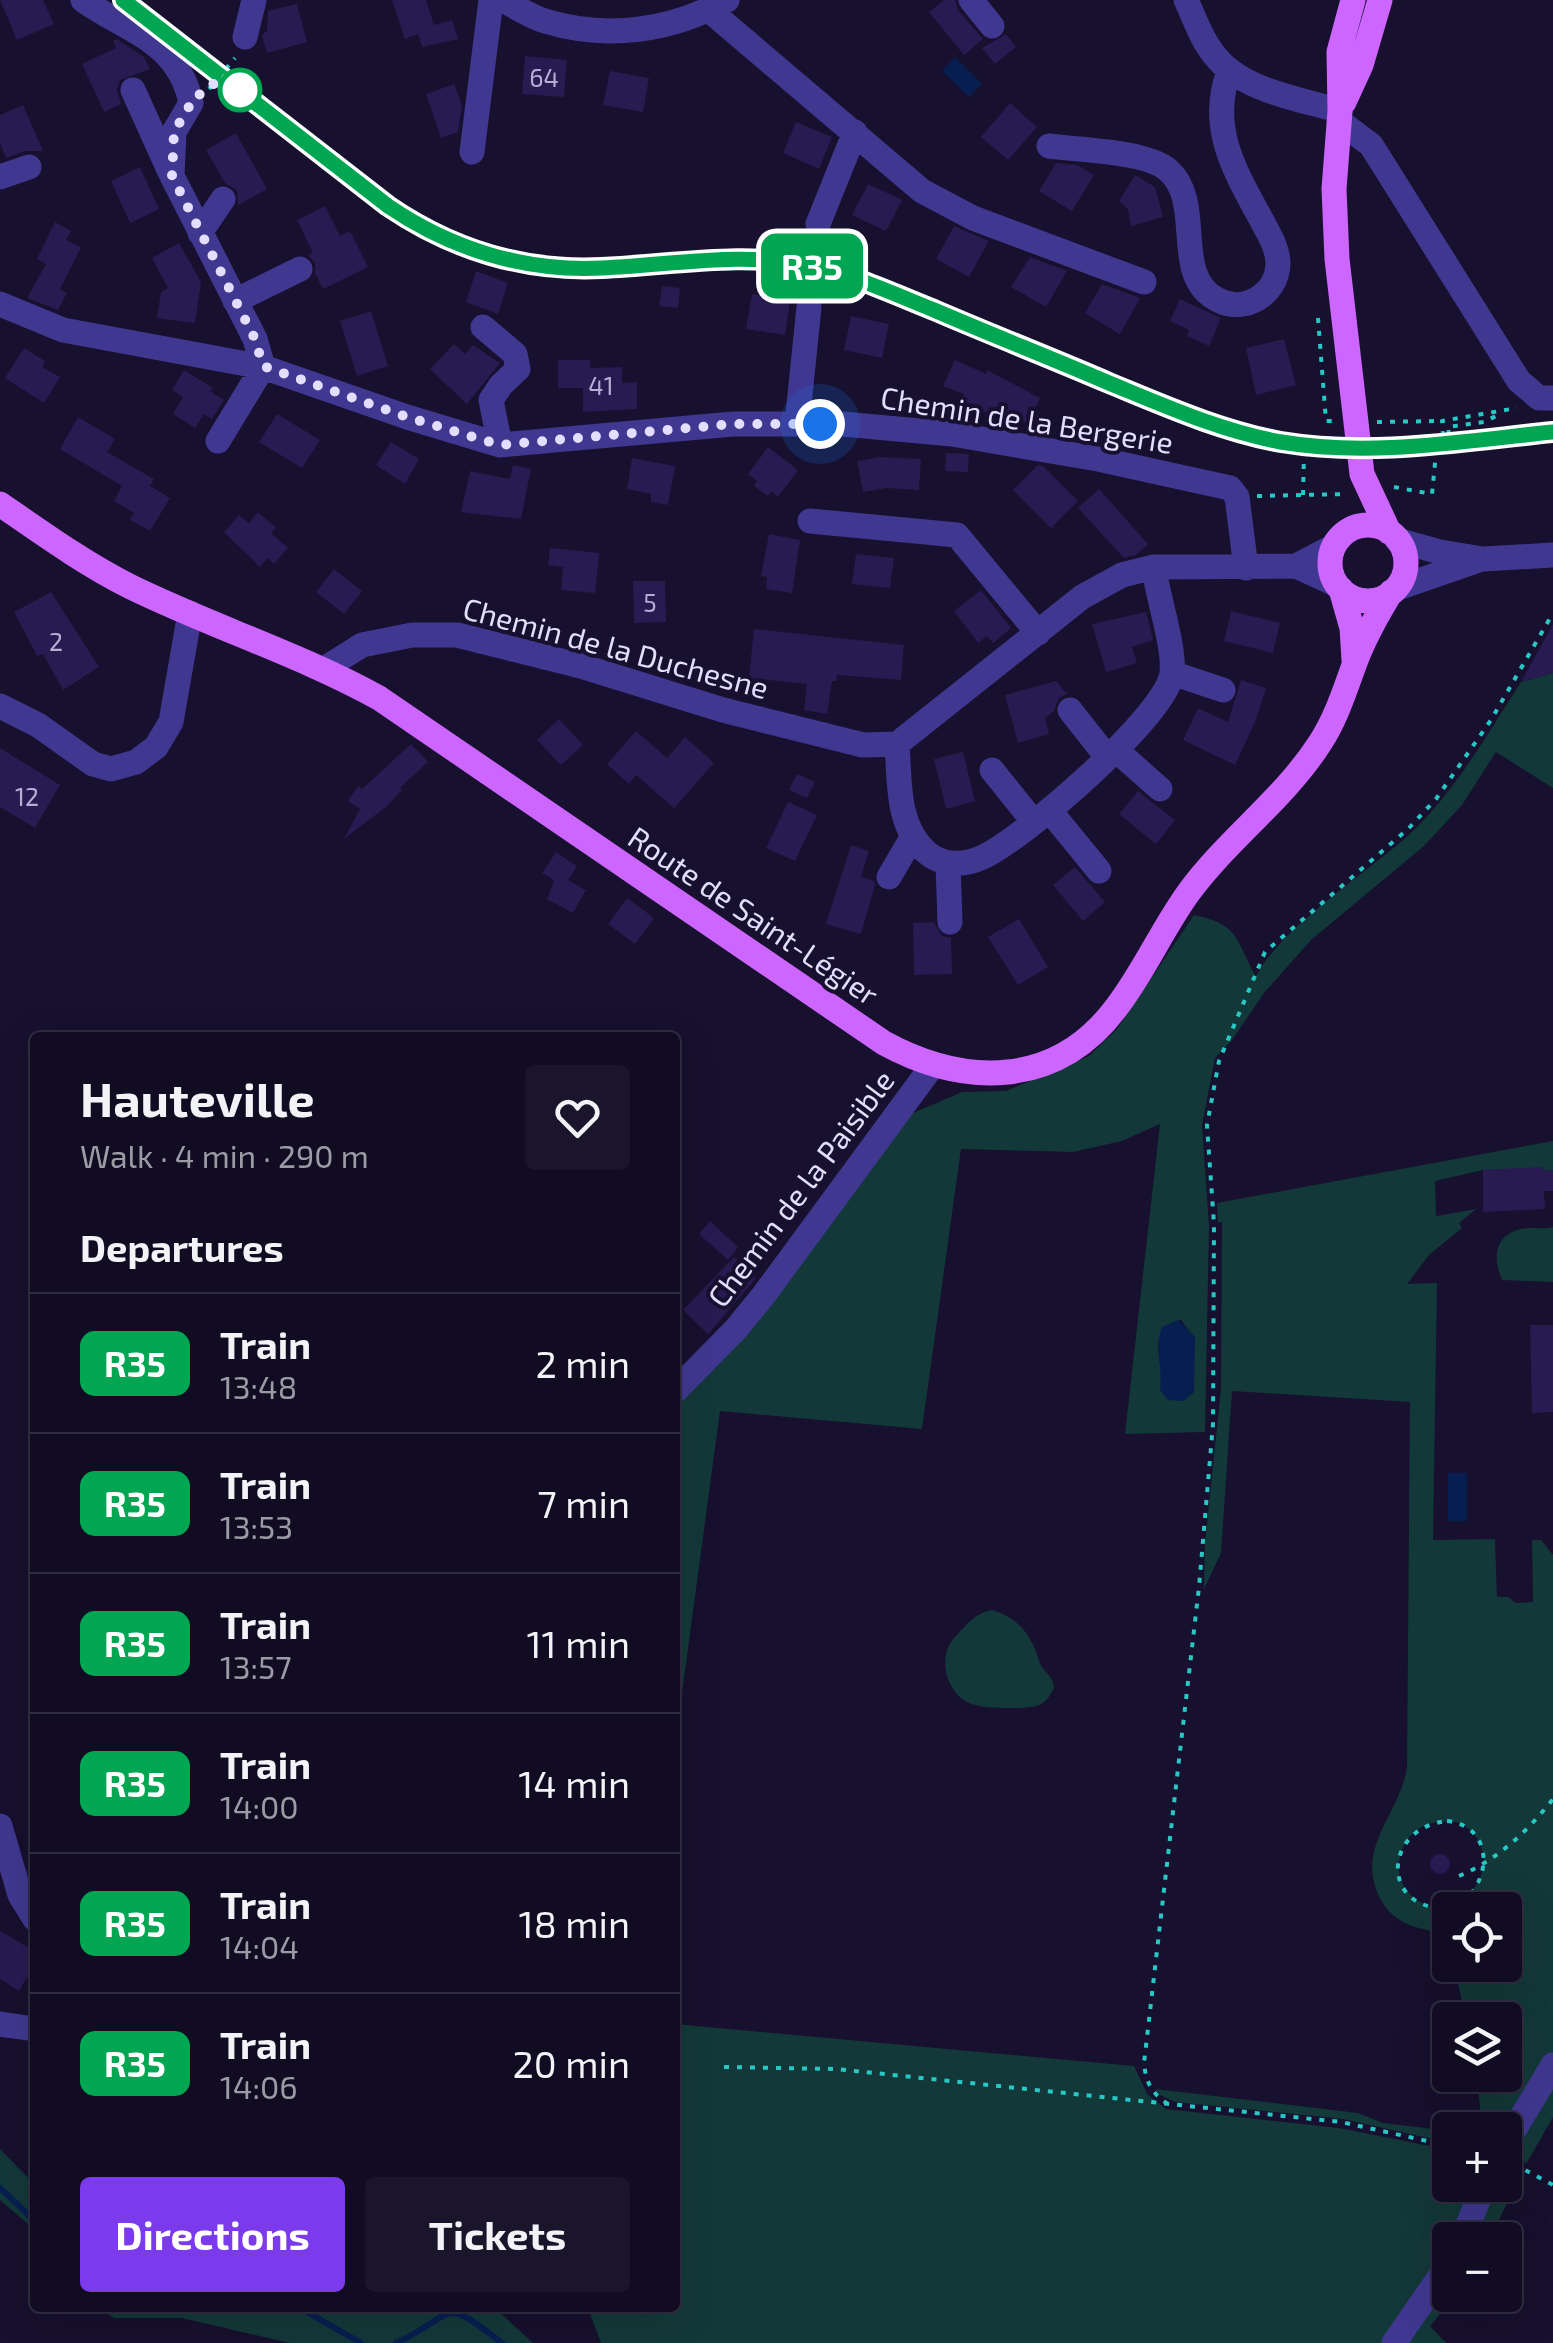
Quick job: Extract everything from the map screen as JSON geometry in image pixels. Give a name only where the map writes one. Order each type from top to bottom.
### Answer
[{"type":"main road","points":[[1353,0],[1339,52],[1340,116],[1334,189],[1337,259],[1368,478],[1405,564],[1393,590],[1366,600],[1339,587],[1330,564],[1368,478]]},
{"type":"main road","points":[[1340,116],[1361,65],[1380,0]]},
{"type":"main road","name":"Route de Saint-Légier","points":[[0,504],[130,586],[324,670],[407,717],[863,1029],[900,1052],[967,1074],[1022,1069],[1054,1058],[1100,1026],[1126,996],[1197,882],[1319,745],[1393,590]]},
{"type":"main road","points":[[1339,540],[1368,525],[1393,536]]},
{"type":"main road","name":"Route de Saint-Légier","points":[[1339,587],[1352,628],[1354,665]]},
{"type":"street","points":[[82,0],[152,42],[179,74],[190,103],[174,132],[172,176]]},
{"type":"street","points":[[245,37],[254,0]]},
{"type":"street","points":[[472,152],[491,0]]},
{"type":"street","points":[[503,0],[544,21],[604,32],[675,24],[718,5],[922,192],[1038,244],[1144,282]]},
{"type":"street","points":[[971,0],[992,26]]},
{"type":"street","points":[[1186,0],[1206,44],[1229,71],[1340,116],[1371,145],[1534,394]]},
{"type":"street","points":[[1049,146],[1146,159],[1167,169],[1186,201],[1194,268],[1201,286],[1216,299],[1232,305],[1255,300],[1268,291],[1278,264],[1270,235],[1230,162],[1223,140],[1221,99],[1229,71]]},
{"type":"street","points":[[133,90],[200,234],[255,339],[263,366],[218,441]]},
{"type":"street","points":[[818,224],[855,132]]},
{"type":"street","points":[[0,177],[29,167]]},
{"type":"street","points":[[200,234],[223,199]]},
{"type":"street","points":[[235,301],[300,269]]},
{"type":"street","name":"Chemin de la Bergerie","points":[[0,304],[64,330],[263,366],[500,445],[733,424],[843,424],[952,434],[1176,476],[1230,488],[1238,497]]},
{"type":"street","points":[[797,424],[809,307]]},
{"type":"street","points":[[484,327],[516,354],[518,369],[491,400],[500,445]]},
{"type":"street","points":[[1238,497],[1246,568]]},
{"type":"street","points":[[810,521],[957,535],[1038,632]]},
{"type":"street","points":[[1393,536],[1440,552],[1483,559],[1553,555]]},
{"type":"street","points":[[1296,566],[1339,540]]},
{"type":"street","points":[[1393,590],[1483,559]]},
{"type":"street","points":[[1154,567],[1172,673],[1162,697],[1111,754],[1042,816],[985,856],[948,864],[926,853],[902,817],[897,744],[1082,597],[1122,575],[1154,567],[1296,566],[1339,587]]},
{"type":"street","points":[[0,706],[38,725],[92,764],[111,769],[136,762],[156,747],[171,722],[190,613]]},
{"type":"street","name":"Chemin de la Duchesne","points":[[324,670],[362,645],[412,635],[456,635],[863,745],[897,744]]},
{"type":"street","points":[[1172,673],[1223,690]]},
{"type":"street","points":[[1070,710],[1111,754],[1160,788]]},
{"type":"street","points":[[992,770],[1099,871]]},
{"type":"street","points":[[888,877],[913,836]]},
{"type":"street","points":[[948,864],[950,922]]},
{"type":"street","name":"Chemin de la Paisible","points":[[680,1385],[763,1296],[933,1065]]},
{"type":"street","points":[[0,1826],[20,1895],[30,1911]]},
{"type":"street","points":[[0,2024],[30,2027]]},
{"type":"street","points":[[1522,2117],[1553,2065]]},
{"type":"street","points":[[1394,2343],[1432,2288]]},
{"type":"path","points":[[190,103],[226,70],[245,37]]},
{"type":"path","points":[[1446,435],[1448,426],[1484,422],[1534,394]]},
{"type":"path","points":[[1401,422],[1442,421],[1508,410]]},
{"type":"path","points":[[1442,421],[1446,435]]},
{"type":"path","points":[[1416,438],[1553,425]]},
{"type":"path","points":[[1238,497],[1303,494],[1368,478],[1436,452],[1553,440]]},
{"type":"path","points":[[1368,478],[1432,494],[1436,452]]},
{"type":"path","points":[[1303,494],[1304,454],[1342,456]]},
{"type":"path","points":[[1168,2104],[1148,2084],[1144,2051],[1194,1635],[1213,1424],[1214,1224],[1207,1125],[1215,1077],[1265,952],[1408,829],[1436,799],[1491,720],[1553,613]]},
{"type":"path","points":[[1458,1876],[1484,1865],[1553,1800]]},
{"type":"path","points":[[1447,1822],[1463,1824],[1475,1834],[1484,1865],[1467,1897],[1437,1908],[1408,1893],[1402,1885],[1398,1863],[1412,1833],[1432,1823],[1447,1822]]},
{"type":"path","points":[[724,2067],[836,2069],[1341,2122],[1432,2142]]},
{"type":"path","points":[[1522,2169],[1553,2185]]},
{"type":"green space","points":[[1553,673],[1553,788],[1496,752],[1462,805],[1424,846],[1311,940],[1264,993],[1215,1058],[1202,1125],[1209,1226],[1205,1432],[1125,1434],[1160,1124],[1122,1141],[1073,1152],[961,1149],[922,1429],[720,1411],[680,1708],[680,1398],[906,1116],[962,1092],[1006,1091],[1089,1056],[1117,1029],[1194,915],[1229,929],[1256,976],[1306,918],[1413,831],[1471,760],[1521,682]],"holes":[[[1181,1320],[1195,1339],[1193,1347],[1162,1380],[1158,1344],[1164,1330]]]},
{"type":"green space","points":[[1553,1141],[1553,1170],[1483,1170],[1435,1181],[1436,1216],[1476,1209],[1459,1223],[1462,1228],[1429,1255],[1407,1284],[1437,1283],[1433,1540],[1495,1539],[1497,1597],[1509,1597],[1515,1603],[1533,1602],[1532,1540],[1541,1540],[1553,1555],[1553,2056],[1517,2112],[1480,2112],[1479,2092],[1522,2092],[1522,2002],[1462,2002],[1458,1982],[1522,1982],[1522,1892],[1470,1892],[1483,1870],[1483,1853],[1471,1831],[1456,1822],[1418,1829],[1408,1839],[1400,1859],[1400,1876],[1407,1891],[1432,1906],[1432,1931],[1394,1916],[1381,1900],[1374,1881],[1375,1848],[1407,1767],[1410,1402],[1232,1391],[1221,1553],[1204,1589],[1221,1389],[1222,1222],[1218,1222],[1217,1203]]},
{"type":"green space","points":[[1553,1227],[1553,1282],[1502,1280],[1497,1253],[1503,1239],[1518,1230]]},
{"type":"green space","points":[[992,1610],[1023,1629],[1052,1680],[1054,1688],[1042,1704],[1015,1708],[975,1705],[961,1697],[949,1682],[945,1663],[949,1645],[972,1620]]},
{"type":"green space","points":[[680,2024],[1134,2066],[1147,2094],[1166,2109],[1339,2128],[1432,2146],[1432,2202],[1470,2202],[1459,2222],[1432,2222],[1432,2282],[1390,2343],[601,2343],[589,2312],[680,2312]]},
{"type":"green space","points":[[1553,2073],[1553,2117],[1526,2164],[1522,2157],[1522,2135]]},
{"type":"green space","points":[[1155,2089],[1358,2113],[1383,2123],[1432,2129],[1432,2139],[1343,2119],[1175,2102]]},
{"type":"green space","points":[[0,2149],[30,2180],[30,2226],[0,2200]]},
{"type":"green space","points":[[1483,2202],[1508,2202],[1498,2222],[1475,2222]]},
{"type":"green space","points":[[1432,2297],[1432,2312],[1442,2312],[1430,2326],[1446,2343],[1400,2343]]},
{"type":"green space","points":[[106,2312],[499,2312],[533,2343],[290,2343],[182,2318],[114,2318]]},
{"type":"water","points":[[955,57],[982,84],[969,97],[942,71]]},
{"type":"water","points":[[1178,1320],[1195,1337],[1194,1392],[1184,1401],[1168,1400],[1160,1390],[1162,1327]]},
{"type":"water","points":[[1448,1473],[1467,1473],[1467,1521],[1448,1521]]},
{"type":"building","points":[[0,0],[43,0],[54,24],[17,40]]},
{"type":"building","points":[[392,0],[426,0],[434,25],[452,20],[458,39],[422,47],[418,34],[405,39]]},
{"type":"building","points":[[944,0],[955,0],[958,10],[983,39],[964,55],[929,12]]},
{"type":"building","points":[[297,4],[307,42],[267,53],[262,35],[267,31],[268,11]]},
{"type":"building","points":[[1006,34],[1016,47],[995,64],[982,48]]},
{"type":"building","points":[[117,39],[144,57],[150,69],[120,80],[117,89],[121,104],[104,112],[82,64],[116,48],[113,41]]},
{"type":"building","points":[[525,56],[567,60],[564,97],[522,94]]},
{"type":"building","points":[[610,71],[649,78],[643,112],[603,105]]},
{"type":"building","points":[[454,84],[462,105],[458,132],[441,138],[426,94]]},
{"type":"building","points":[[1010,103],[1037,127],[1008,160],[981,137]]},
{"type":"building","points":[[23,105],[43,151],[25,151],[6,158],[0,143],[0,115]]},
{"type":"building","points":[[796,122],[832,137],[819,169],[783,153]]},
{"type":"building","points":[[236,133],[267,189],[238,205],[237,191],[225,183],[206,150]]},
{"type":"building","points":[[1056,163],[1077,165],[1094,175],[1072,211],[1039,191]]},
{"type":"building","points":[[140,167],[159,209],[130,223],[111,181]]},
{"type":"building","points":[[1135,175],[1155,187],[1163,217],[1131,226],[1128,209],[1119,201]]},
{"type":"building","points":[[868,184],[902,200],[886,231],[852,215]]},
{"type":"building","points":[[325,206],[340,236],[350,231],[368,267],[323,289],[315,263],[308,255],[313,253],[297,220]]},
{"type":"building","points":[[55,222],[71,231],[66,240],[81,247],[60,289],[67,293],[58,310],[27,298],[46,264],[37,259]]},
{"type":"building","points":[[954,226],[989,241],[969,277],[936,259]]},
{"type":"building","points":[[179,243],[201,282],[195,323],[157,318],[161,292],[168,288],[152,258]]},
{"type":"building","points":[[1030,257],[1067,271],[1046,307],[1011,287]]},
{"type":"building","points":[[476,271],[508,283],[498,314],[466,302]]},
{"type":"building","points":[[1102,284],[1140,298],[1120,334],[1085,313]]},
{"type":"building","points":[[662,286],[680,288],[678,308],[659,306]]},
{"type":"building","points":[[752,294],[790,300],[785,335],[746,329]]},
{"type":"building","points":[[1180,299],[1221,318],[1209,346],[1187,336],[1189,330],[1170,321]]},
{"type":"building","points":[[371,311],[388,366],[357,376],[340,321]]},
{"type":"building","points":[[851,316],[889,324],[882,358],[844,350]]},
{"type":"building","points":[[1284,339],[1296,385],[1256,395],[1246,348]]},
{"type":"building","points":[[454,344],[465,354],[473,345],[500,363],[467,404],[430,369]]},
{"type":"building","points":[[24,348],[45,361],[42,367],[60,377],[44,403],[5,378]]},
{"type":"building","points":[[558,360],[590,360],[590,368],[622,367],[622,383],[637,382],[637,409],[583,412],[583,388],[558,388]]},
{"type":"building","points":[[955,360],[986,374],[987,370],[1040,398],[1028,424],[989,407],[987,413],[961,402],[964,394],[943,386]]},
{"type":"building","points":[[184,370],[224,400],[212,419],[204,414],[195,428],[173,414],[183,397],[172,390]]},
{"type":"building","points":[[277,414],[320,440],[302,468],[259,442]]},
{"type":"building","points":[[78,417],[115,439],[107,452],[154,479],[150,486],[170,498],[150,531],[130,520],[134,513],[114,501],[122,486],[60,449]]},
{"type":"building","points":[[391,442],[419,459],[405,484],[376,465]]},
{"type":"building","points":[[768,447],[798,470],[778,497],[771,491],[768,496],[754,486],[757,481],[748,474]]},
{"type":"building","points":[[946,453],[969,454],[968,472],[945,471]]},
{"type":"building","points":[[880,457],[921,459],[919,490],[886,488],[863,492],[857,461]]},
{"type":"building","points":[[632,458],[675,466],[668,505],[651,502],[651,494],[627,489]]},
{"type":"building","points":[[513,465],[531,469],[521,519],[461,512],[470,471],[510,479]]},
{"type":"building","points":[[1038,465],[1078,501],[1051,528],[1013,490]]},
{"type":"building","points":[[1099,489],[1148,544],[1136,555],[1124,558],[1078,508]]},
{"type":"building","points":[[258,512],[276,528],[271,533],[288,548],[274,564],[267,558],[260,567],[224,532],[239,515],[249,523]]},
{"type":"building","points":[[769,534],[800,540],[792,593],[766,589],[767,577],[761,576]]},
{"type":"building","points":[[550,548],[599,553],[595,593],[561,590],[563,567],[548,565]]},
{"type":"building","points":[[856,554],[894,558],[890,588],[852,584]]},
{"type":"building","points":[[334,569],[362,591],[344,614],[316,592]]},
{"type":"building","points":[[633,581],[665,581],[666,622],[634,623]]},
{"type":"building","points":[[981,590],[1011,628],[993,643],[987,636],[978,643],[954,611]]},
{"type":"building","points":[[51,592],[99,667],[63,690],[43,654],[37,656],[14,612]]},
{"type":"building","points":[[1231,611],[1280,623],[1273,653],[1224,641]]},
{"type":"building","points":[[1146,612],[1153,640],[1132,647],[1137,663],[1106,672],[1092,624]]},
{"type":"building","points":[[1553,624],[1553,673],[1521,682]]},
{"type":"building","points":[[754,629],[904,645],[901,680],[837,675],[836,681],[832,681],[827,714],[804,710],[807,684],[749,678]]},
{"type":"building","points":[[1241,680],[1266,688],[1235,765],[1183,740],[1198,708],[1228,722]]},
{"type":"building","points":[[1056,681],[1067,694],[1059,698],[1054,711],[1045,718],[1049,734],[1018,743],[1005,695]]},
{"type":"building","points":[[559,719],[583,745],[561,765],[537,740]]},
{"type":"building","points":[[636,731],[667,758],[685,737],[714,763],[674,808],[636,775],[629,784],[607,764]]},
{"type":"building","points":[[411,744],[428,762],[387,806],[344,839],[360,809],[348,801],[358,786],[362,789]]},
{"type":"building","points":[[0,748],[60,785],[35,828],[0,807]]},
{"type":"building","points":[[963,752],[975,801],[946,809],[934,759]]},
{"type":"building","points":[[797,774],[815,782],[807,798],[789,790]]},
{"type":"building","points":[[1138,791],[1175,820],[1156,844],[1119,814]]},
{"type":"building","points":[[788,802],[817,815],[795,861],[766,848]]},
{"type":"building","points":[[851,845],[869,851],[861,877],[875,885],[861,934],[826,924]]},
{"type":"building","points":[[556,852],[577,866],[568,880],[586,890],[573,913],[547,899],[554,880],[542,873]]},
{"type":"building","points":[[1075,867],[1105,902],[1083,921],[1053,885]]},
{"type":"building","points":[[627,898],[654,918],[635,944],[608,924]]},
{"type":"building","points":[[1019,919],[1048,967],[1018,985],[988,937]]},
{"type":"building","points":[[934,922],[942,936],[951,938],[952,974],[914,975],[913,923]]},
{"type":"building","points":[[1543,1167],[1543,1171],[1553,1170],[1553,1191],[1544,1191],[1545,1209],[1483,1212],[1483,1170]]},
{"type":"building","points":[[710,1221],[738,1247],[728,1260],[699,1234]]},
{"type":"building","points":[[734,1257],[756,1278],[708,1334],[683,1310]]},
{"type":"building","points":[[1530,1325],[1553,1325],[1553,1412],[1532,1413]]},
{"type":"building","points":[[1440,1854],[1450,1864],[1440,1874],[1430,1864]]},
{"type":"building","points":[[0,1931],[30,1948],[30,1973],[19,1991],[0,1979]]},
{"type":"waterway","points":[[0,2188],[30,2216]]},
{"type":"waterway","points":[[307,2312],[361,2343]]},
{"type":"waterway","points":[[396,2343],[448,2314],[467,2318],[502,2343]]},
{"type":"railway","points":[[123,0],[388,205],[435,233],[486,254],[566,268],[731,259],[813,266],[874,286],[1197,418],[1281,441],[1383,448],[1553,432]]},
{"type":"train","name":"R35","points":[[123,0],[388,206],[418,226],[488,255],[559,268],[737,258],[813,266],[876,286],[1167,407],[1279,441],[1390,448],[1553,432]]},
{"type":"route","points":[[240,90],[222,75],[204,94],[196,95],[174,132],[172,176],[255,339],[263,366],[500,445],[733,424],[820,424]]}]
